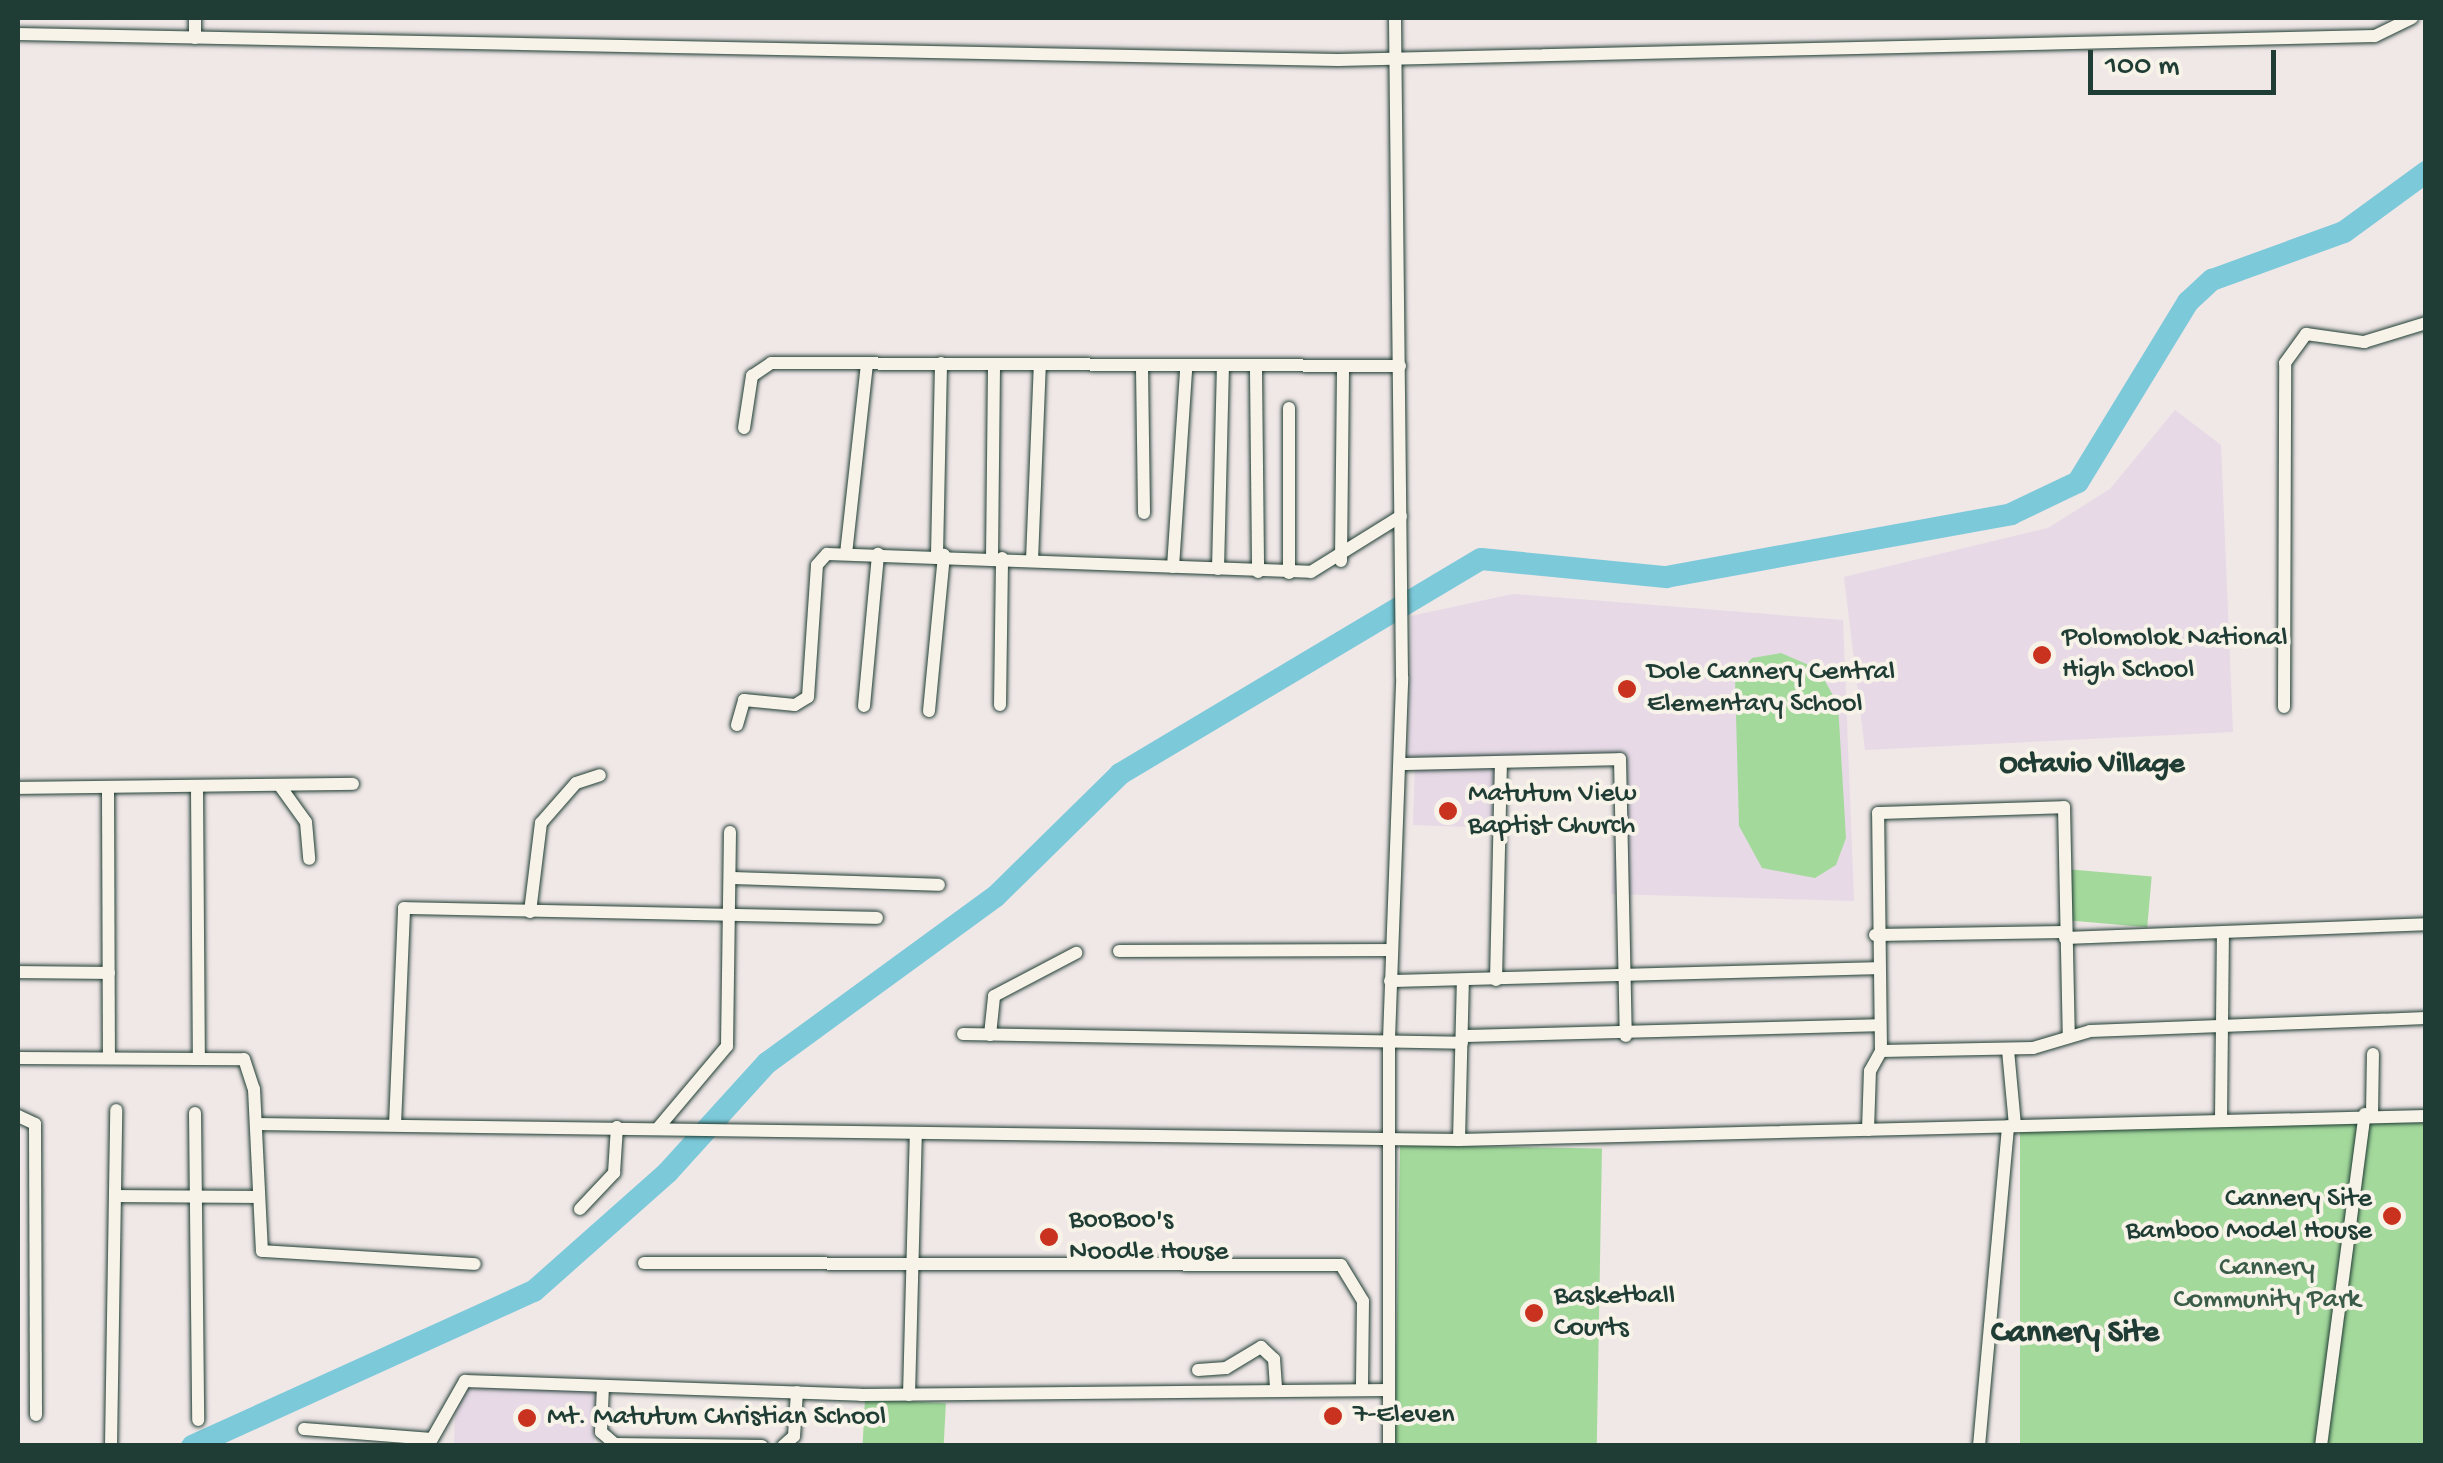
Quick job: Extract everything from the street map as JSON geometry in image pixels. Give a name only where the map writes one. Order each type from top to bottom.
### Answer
[{"type":"street","points":[[194,38],[195,18]]},
{"type":"street","points":[[1389,1446],[1390,950],[1401,764],[1396,18]]},
{"type":"street","points":[[18,34],[1395,58],[2375,36],[2412,18]]},
{"type":"street","points":[[2284,707],[2284,363],[2306,334],[2364,342],[2426,323]]},
{"type":"street","points":[[744,428],[760,368],[866,362],[1256,371],[1400,366]]},
{"type":"street","points":[[846,554],[866,362]]},
{"type":"street","points":[[929,711],[941,555],[940,363]]},
{"type":"street","points":[[994,364],[1000,706]]},
{"type":"street","points":[[1032,560],[1040,366]]},
{"type":"street","points":[[1142,368],[1144,513]]},
{"type":"street","points":[[1174,567],[1186,369]]},
{"type":"street","points":[[1341,561],[1343,369]]},
{"type":"street","points":[[1218,570],[1224,370]]},
{"type":"street","points":[[1256,371],[1258,572]]},
{"type":"street","points":[[1289,573],[1290,408]]},
{"type":"street","points":[[736,725],[744,700],[805,702],[817,565],[846,554],[941,555],[1289,573],[1341,561],[1400,516]]},
{"type":"street","points":[[864,706],[878,554]]},
{"type":"street","points":[[1401,764],[1620,759],[1619,972],[1626,1036]]},
{"type":"street","points":[[1496,980],[1501,763]]},
{"type":"street","points":[[530,912],[541,823],[576,782],[600,775]]},
{"type":"street","points":[[18,788],[353,784]]},
{"type":"street","points":[[280,786],[306,822],[309,859]]},
{"type":"street","points":[[108,788],[109,1058]]},
{"type":"street","points":[[198,788],[199,1056]]},
{"type":"street","points":[[1868,1130],[1870,1070],[1881,1051],[1876,1025],[1878,812],[2064,806],[2069,1038]]},
{"type":"street","points":[[658,1128],[726,1046],[730,832]]},
{"type":"street","points":[[731,878],[939,885]]},
{"type":"street","points":[[395,1125],[401,910],[730,912],[877,918]]},
{"type":"street","points":[[1875,935],[2223,934],[2426,924]]},
{"type":"street","points":[[2221,1119],[2223,934]]},
{"type":"street","points":[[1119,950],[1390,950]]},
{"type":"street","points":[[990,1035],[994,996],[1076,953]]},
{"type":"street","points":[[1390,980],[1464,982],[1619,972],[1877,968]]},
{"type":"street","points":[[18,972],[109,973]]},
{"type":"street","points":[[1458,1140],[1464,982]]},
{"type":"street","points":[[1881,1051],[2008,1050],[2069,1038],[2221,1026],[2426,1018]]},
{"type":"street","points":[[963,1034],[1462,1040],[1876,1025]]},
{"type":"street","points":[[1979,1446],[2012,1126],[2008,1050]]},
{"type":"street","points":[[2321,1446],[2369,1114],[2374,1054]]},
{"type":"street","points":[[18,1058],[199,1056],[248,1063],[256,1124],[255,1238],[270,1254],[475,1264]]},
{"type":"street","points":[[111,1446],[116,1110]]},
{"type":"street","points":[[195,1113],[198,1420]]},
{"type":"street","points":[[256,1124],[1458,1140],[2369,1114],[2426,1116]]},
{"type":"street","points":[[18,1116],[36,1124],[36,1415]]},
{"type":"street","points":[[580,1209],[614,1174],[617,1126]]},
{"type":"street","points":[[909,1395],[916,1135]]},
{"type":"street","points":[[116,1196],[257,1196]]},
{"type":"street","points":[[644,1263],[1341,1266],[1363,1301],[1362,1390]]},
{"type":"street","points":[[1198,1370],[1226,1368],[1261,1348],[1274,1359],[1276,1390]]},
{"type":"street","points":[[304,1429],[432,1440],[460,1382],[909,1395],[1389,1390]]},
{"type":"street","points":[[602,1386],[601,1432],[615,1444],[762,1446]]},
{"type":"street","points":[[783,1446],[794,1436],[797,1392]]},
{"type":"shaded area","name":"Polomolok National High School","points":[[2175,410],[2221,445],[2233,732],[1865,750],[1844,577],[2048,528],[2110,489]]},
{"type":"shaded area","name":"Dole Cannery Central Elementary School","points":[[1513,594],[1843,620],[1854,901],[1611,894],[1622,758],[1408,757],[1411,616]]},
{"type":"shaded area","points":[[1415,763],[1498,766],[1496,828],[1413,825]]},
{"type":"shaded area","name":"Mt. Matutum Christian School","points":[[456,1387],[596,1392],[594,1446],[454,1445]]},
{"type":"green space","points":[[1781,653],[1818,669],[1838,704],[1846,838],[1836,865],[1815,878],[1762,868],[1739,826],[1735,678],[1752,658]]},
{"type":"green space","points":[[2066,869],[2152,876],[2147,927],[2062,920]]},
{"type":"green space","name":"Cannery Community Park","points":[[2020,1123],[2425,1123],[2425,1445],[2020,1445]]},
{"type":"green space","points":[[1400,1145],[1602,1149],[1597,1446],[1395,1445]]},
{"type":"green space","points":[[865,1399],[946,1403],[944,1446],[863,1446]]},
{"type":"waterway","points":[[192,1446],[534,1291],[668,1172],[767,1063],[996,896],[1120,774],[1481,559],[1666,577],[2011,514],[2078,482],[2188,302],[2212,280],[2344,232],[2426,172]]},
{"type":"place","name":"Polomolok National High School","points":[[2042,655]]},
{"type":"place","name":"Dole Cannery Central Elementary School","points":[[1627,689]]},
{"type":"place","name":"Matutum View Baptist Church","points":[[1448,811]]},
{"type":"place","name":"Cannery Site Bamboo Model House","points":[[2392,1216]]},
{"type":"place","name":"BooBoo's Noodle House","points":[[1049,1237]]},
{"type":"place","name":"Basketball Courts","points":[[1534,1313]]},
{"type":"place","name":"7-Eleven","points":[[1333,1416]]},
{"type":"place","name":"Mt. Matutum Christian School","points":[[527,1418]]},
{"type":"district","name":"Octavio Village","points":[[2092,766]]},
{"type":"district","name":"Cannery Site","points":[[2075,1334]]}]
